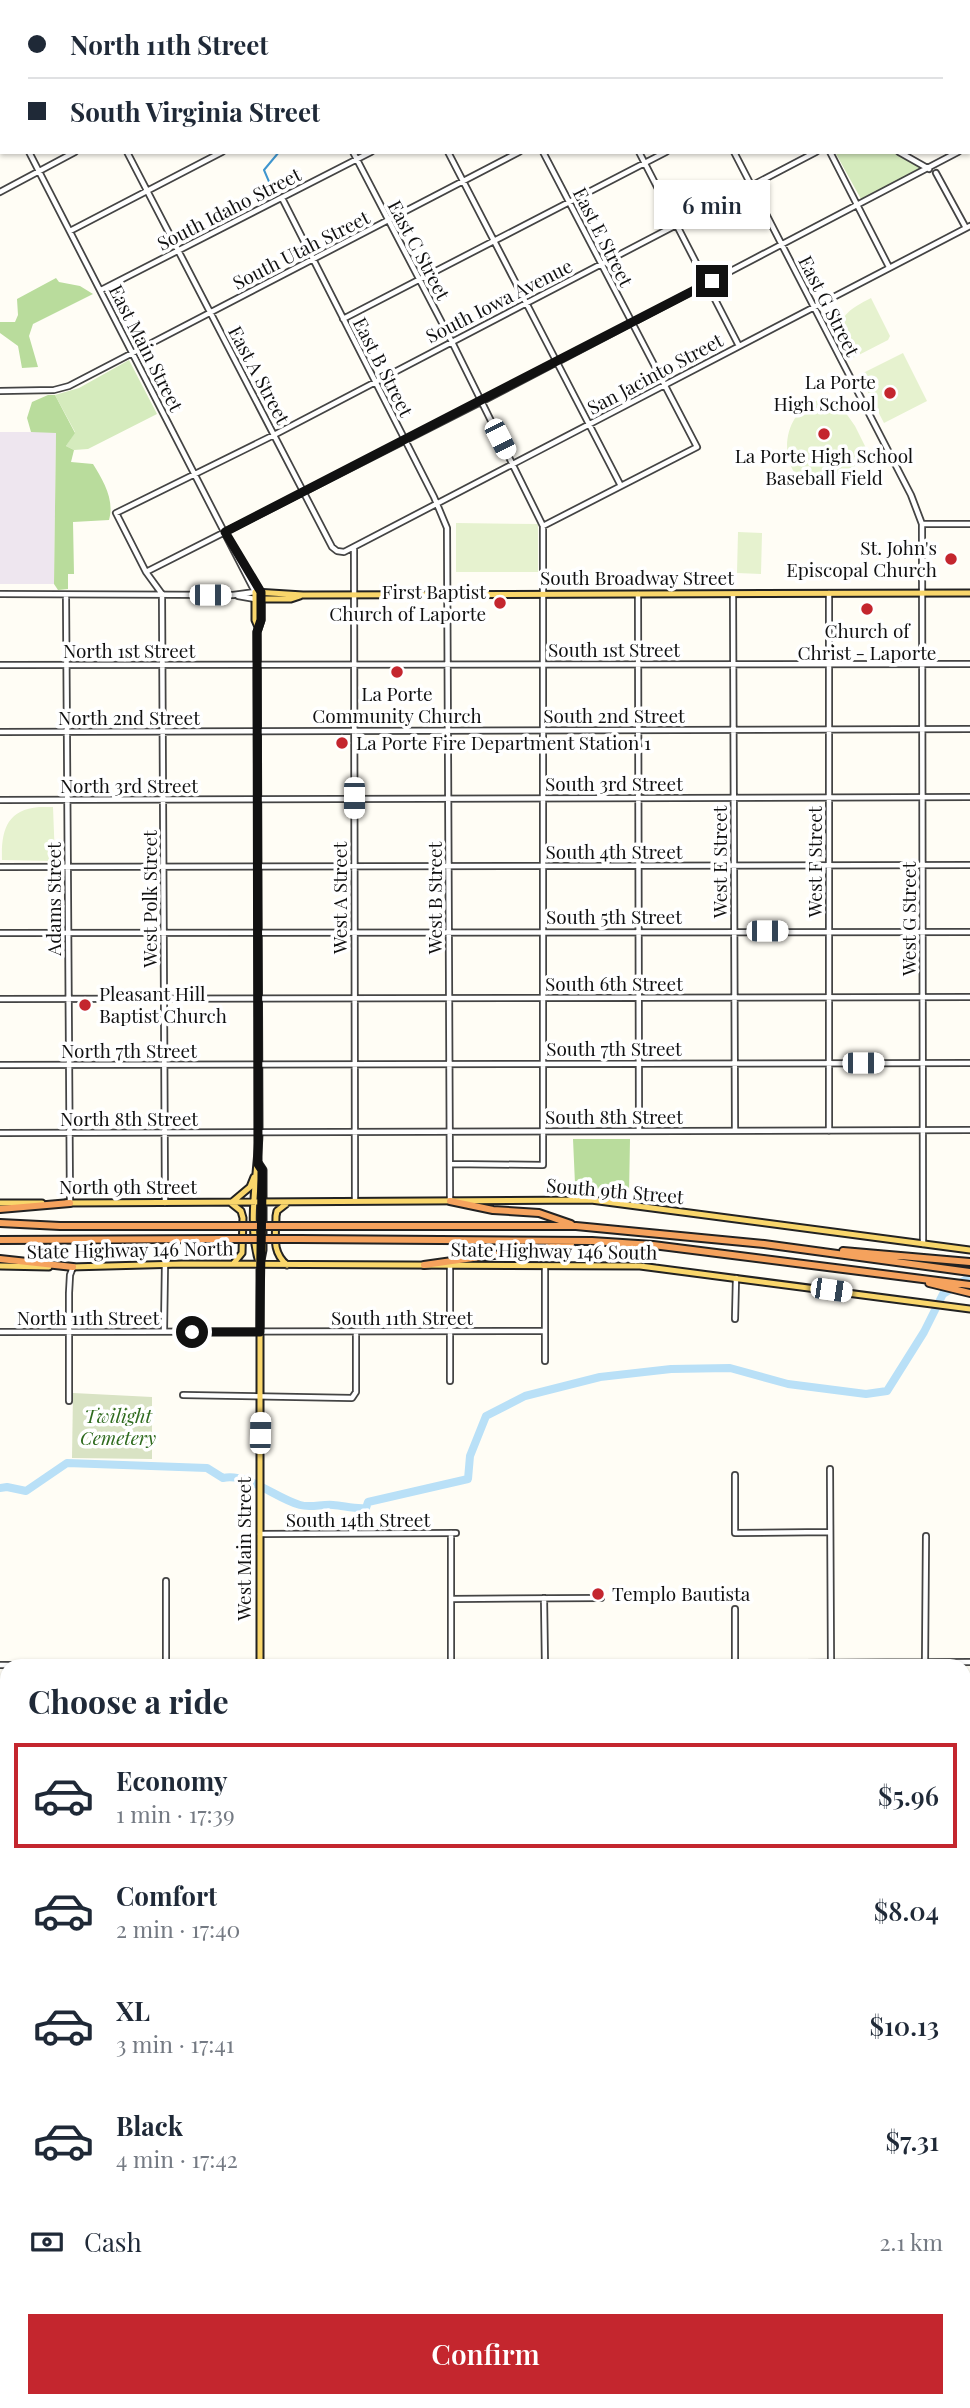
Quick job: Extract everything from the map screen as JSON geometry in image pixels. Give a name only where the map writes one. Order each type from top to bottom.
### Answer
[{"type":"highway","points":[[450,1201],[493,1210],[539,1213],[576,1226]]},
{"type":"highway","points":[[0,1209],[70,1203]]},
{"type":"highway","points":[[0,1223],[60,1226],[576,1226],[968,1262]]},
{"type":"highway","points":[[0,1240],[457,1238],[592,1241],[667,1247],[911,1278],[970,1293]]},
{"type":"highway","points":[[424,1265],[592,1241]]},
{"type":"highway","points":[[764,1244],[970,1272]]},
{"type":"highway","points":[[0,1259],[73,1267]]},
{"type":"highway","points":[[939,1283],[970,1284]]},
{"type":"main road","name":"South Broadway Street","points":[[258,595],[290,598],[303,595],[970,593]]},
{"type":"main road","name":"West Main Street","points":[[258,595],[255,620],[258,627],[259,1133],[255,1251],[260,1265]]},
{"type":"main road","name":"West Main Street","points":[[258,1164],[262,1170],[263,1250],[260,1265],[260,1659]]},
{"type":"main road","points":[[233,1264],[242,1253],[243,1218],[241,1211],[231,1203],[250,1186],[258,1164]]},
{"type":"main road","name":"South 9th Street","points":[[255,1203],[591,1200],[970,1250]]},
{"type":"main road","name":"North 9th Street","points":[[0,1203],[255,1203]]},
{"type":"main road","points":[[287,1265],[275,1250],[276,1216],[281,1207],[288,1203]]},
{"type":"main road","name":"State Highway 146 South","points":[[260,1265],[640,1266],[970,1309]]},
{"type":"main road","name":"State Highway 146 North","points":[[0,1266],[260,1265]]},
{"type":"street","name":"East Main Street","points":[[30,154],[258,595]]},
{"type":"street","points":[[0,192],[71,154]]},
{"type":"street","name":"East A Street","points":[[128,154],[332,547],[344,552],[354,547]]},
{"type":"street","points":[[70,231],[218,154]]},
{"type":"street","name":"East C Street","points":[[354,154],[452,342],[543,526],[542,1165],[450,1164]]},
{"type":"street","name":"South Idaho Street","points":[[100,290],[367,154]]},
{"type":"street","points":[[449,154],[621,486],[543,526]]},
{"type":"street","name":"South Utah Street","points":[[0,391],[61,389],[515,154]]},
{"type":"street","name":"East E Street","points":[[544,154],[697,447],[621,486]]},
{"type":"street","points":[[640,154],[739,346]]},
{"type":"street","points":[[343,319],[662,154]]},
{"type":"street","name":"East G Street","points":[[735,154],[911,495],[922,524],[922,593]]},
{"type":"street","name":"South Iowa Avenue","points":[[146,572],[116,513],[274,435],[812,154]]},
{"type":"street","points":[[831,154],[890,267]]},
{"type":"street","points":[[903,154],[929,169]]},
{"type":"street","points":[[162,594],[146,572],[481,402],[955,154]]},
{"type":"street","points":[[936,173],[968,227]]},
{"type":"street","name":"East B Street","points":[[282,198],[437,503],[447,528],[448,594]]},
{"type":"street","name":"San Jacinto Street","points":[[354,547],[968,227]]},
{"type":"street","points":[[922,524],[970,524]]},
{"type":"street","points":[[353,595],[354,547]]},
{"type":"street","name":"West F Street","points":[[829,593],[829,1131]]},
{"type":"street","name":"West G Street","points":[[922,593],[923,1244]]},
{"type":"street","points":[[0,594],[258,595]]},
{"type":"street","name":"West Polk Street","points":[[162,594],[165,1203]]},
{"type":"street","name":"West B Street","points":[[448,594],[450,1201]]},
{"type":"street","points":[[638,594],[639,1131]]},
{"type":"street","name":"West E Street","points":[[733,594],[734,1130]]},
{"type":"street","name":"Adams Street","points":[[66,595],[70,1203]]},
{"type":"street","name":"West A Street","points":[[353,595],[355,1201]]},
{"type":"street","name":"South 1st Street","points":[[258,665],[970,664]]},
{"type":"street","name":"North 1st Street","points":[[0,665],[258,665]]},
{"type":"street","name":"South 2nd Street","points":[[258,730],[970,729]]},
{"type":"street","name":"North 2nd Street","points":[[0,732],[258,730]]},
{"type":"street","name":"South 3rd Street","points":[[258,800],[970,797]]},
{"type":"street","name":"North 3rd Street","points":[[0,800],[258,800]]},
{"type":"street","name":"South 4th Street","points":[[0,867],[970,865]]},
{"type":"street","name":"South 5th Street","points":[[0,933],[970,932]]},
{"type":"street","name":"South 6th Street","points":[[0,999],[970,997]]},
{"type":"street","name":"South 7th Street","points":[[259,1065],[543,1062],[970,1063]]},
{"type":"street","name":"North 7th Street","points":[[0,1065],[259,1065]]},
{"type":"street","name":"South 8th Street","points":[[259,1133],[970,1130]]},
{"type":"street","name":"North 8th Street","points":[[0,1133],[259,1133]]},
{"type":"street","points":[[164,1331],[165,1264]]},
{"type":"street","points":[[450,1266],[450,1381]]},
{"type":"street","points":[[545,1266],[545,1361]]},
{"type":"street","points":[[69,1401],[70,1275],[73,1267]]},
{"type":"street","points":[[735,1318],[736,1278]]},
{"type":"street","name":"South 11th Street","points":[[260,1332],[544,1331]]},
{"type":"street","name":"North 11th Street","points":[[0,1332],[260,1332]]},
{"type":"street","points":[[183,1395],[352,1398],[356,1332]]},
{"type":"street","points":[[830,1469],[831,1659]]},
{"type":"street","points":[[735,1475],[735,1533],[830,1532]]},
{"type":"street","name":"South 14th Street","points":[[260,1534],[454,1533],[452,1599]]},
{"type":"street","points":[[925,1659],[926,1536]]},
{"type":"street","points":[[166,1581],[166,1659]]},
{"type":"street","points":[[544,1598],[545,1659]]},
{"type":"street","points":[[451,1659],[452,1599],[601,1598]]},
{"type":"street","points":[[735,1609],[735,1659]]},
{"type":"shaded area","points":[[0,432],[56,432],[54,584],[0,584]]},
{"type":"green space","points":[[836,154],[896,154],[922,168],[861,199]]},
{"type":"green space","points":[[56,278],[59,282],[80,286],[93,294],[33,324],[29,336],[38,367],[22,368],[18,346],[0,333],[0,322],[15,322],[18,315],[17,299]]},
{"type":"green space","points":[[871,298],[890,336],[888,340],[851,359],[842,338],[842,322],[851,310]]},
{"type":"green space","points":[[903,353],[927,401],[884,423],[859,375]]},
{"type":"green space","points":[[129,360],[157,414],[88,449],[74,450],[66,446],[75,432],[55,395],[79,388]]},
{"type":"green space","points":[[55,395],[75,433],[66,446],[74,450],[71,462],[93,464],[104,483],[110,505],[109,520],[73,522],[74,574],[68,574],[68,589],[58,590],[54,584],[56,433],[31,432],[27,418],[32,402]]},
{"type":"green space","name":"La Porte High School Baseball Field","points":[[836,399],[855,426],[869,454],[867,461],[808,486],[797,476],[791,465],[787,443],[789,432],[793,421],[808,405],[819,400]]},
{"type":"green space","points":[[456,523],[538,524],[538,572],[456,572]]},
{"type":"green space","points":[[738,532],[762,533],[761,574],[737,573]]},
{"type":"green space","points":[[53,807],[55,859],[2,860],[3,839],[8,823],[20,812]]},
{"type":"green space","points":[[573,1139],[630,1139],[629,1195],[575,1184]]},
{"type":"green space","name":"Twilight Cemetery","points":[[73,1393],[152,1397],[152,1459],[72,1458]]},
{"type":"waterway","points":[[276,198],[264,170],[277,154]]},
{"type":"waterway","points":[[0,1488],[26,1491],[67,1463],[207,1468],[223,1478],[233,1477],[252,1482],[300,1505],[366,1508],[368,1502],[468,1479],[470,1456],[486,1416],[525,1396],[600,1377],[671,1369],[730,1368],[788,1384],[866,1394],[887,1391],[924,1332],[943,1294],[970,1277]]},
{"type":"place","name":"La Porte High School","points":[[890,393]]},
{"type":"place","name":"La Porte High School Baseball Field","points":[[824,434]]},
{"type":"place","name":"St. John's Episcopal Church","points":[[951,559]]},
{"type":"place","name":"First Baptist Church of Laporte","points":[[500,603]]},
{"type":"place","name":"Church of Christ - Laporte","points":[[867,609]]},
{"type":"place","name":"La Porte Community Church","points":[[397,672]]},
{"type":"place","name":"La Porte Fire Department Station 1","points":[[342,743]]},
{"type":"place","name":"Pleasant Hill Baptist Church","points":[[85,1005]]},
{"type":"place","name":"Templo Bautista","points":[[598,1594]]},
{"type":"route","points":[[192,1332],[260,1332],[260,1265],[263,1250],[262,1170],[258,1164],[257,632],[261,620],[261,592],[225,532],[381,454],[712,281]]}]
